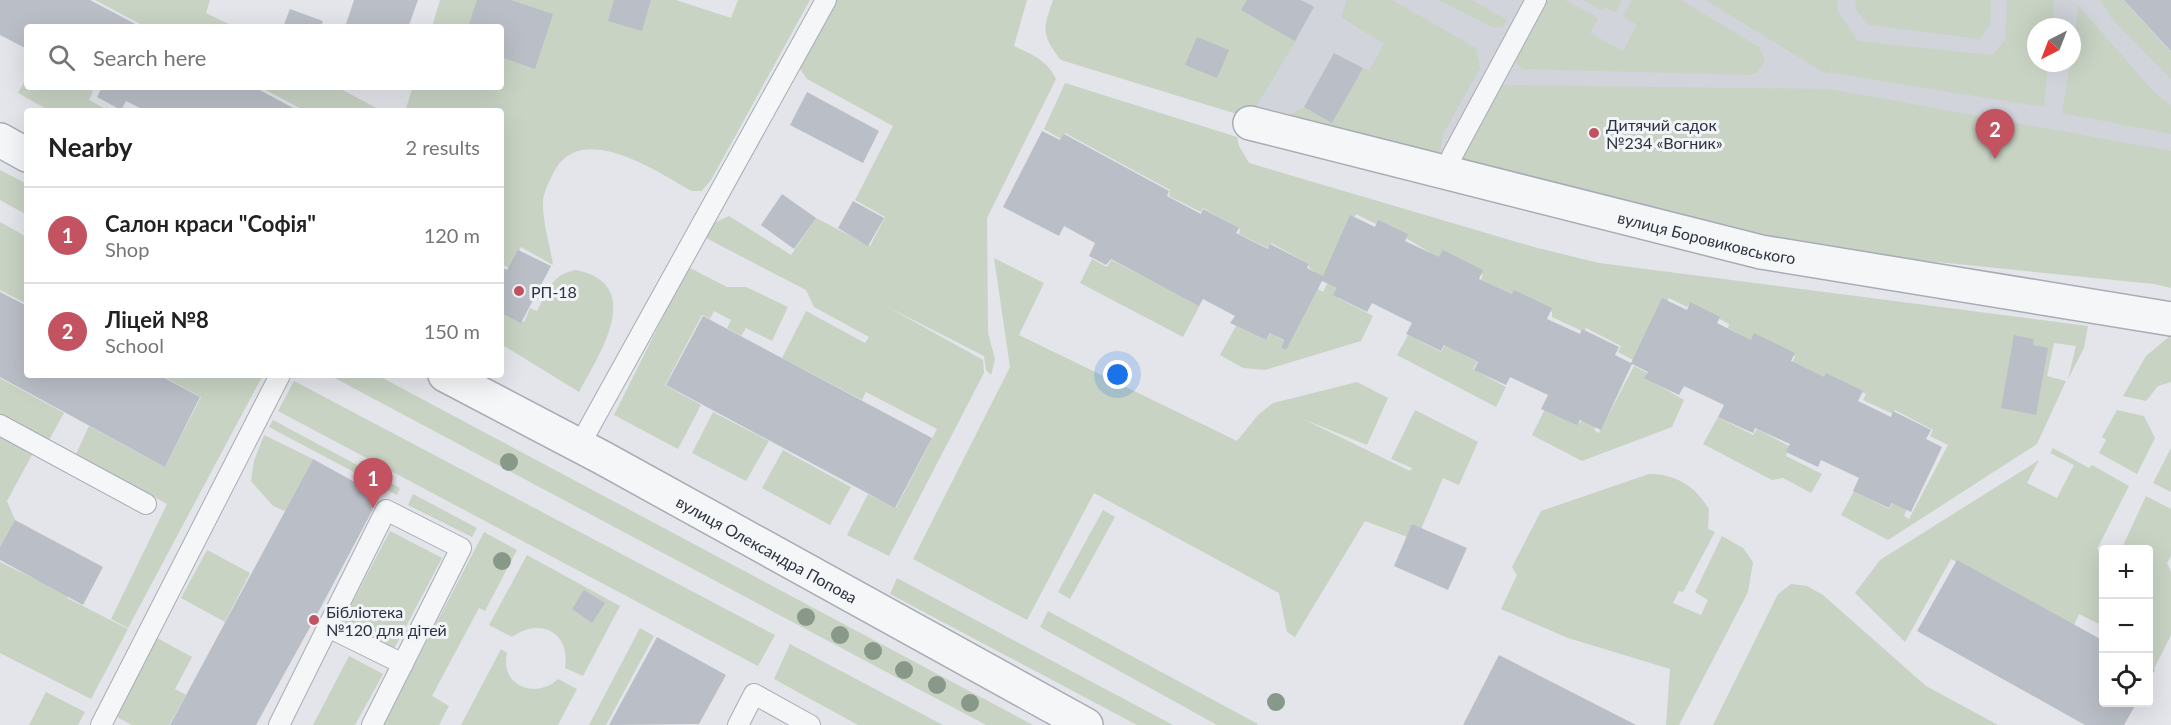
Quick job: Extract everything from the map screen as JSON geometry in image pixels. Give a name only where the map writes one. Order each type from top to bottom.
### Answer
[{"type":"street","name":"вулиця Боровиковського","points":[[1250,123],[1761,252],[2171,319]]},
{"type":"street","points":[[0,140],[24,152]]},
{"type":"street","name":"вулиця Олександра Попова","points":[[452,378],[1086,725]]},
{"type":"lane","points":[[579,446],[826,0]]},
{"type":"lane","points":[[1447,173],[1452,156],[1536,0]]},
{"type":"lane","points":[[101,725],[278,378]]},
{"type":"lane","points":[[0,425],[146,504]]},
{"type":"lane","points":[[279,725],[386,510],[461,548],[372,725]]},
{"type":"lane","points":[[328,627],[403,664]]},
{"type":"lane","points":[[738,725],[754,694],[810,725]]},
{"type":"shaded area","points":[[1077,0],[2171,0],[2171,278],[1808,237],[1695,219],[1107,67]]},
{"type":"green space","points":[[95,0],[210,0],[206,13],[229,24],[140,24]]},
{"type":"green space","points":[[440,0],[616,0],[642,28],[651,0],[676,0],[731,18],[738,0],[810,0],[711,180],[702,191],[691,191],[641,163],[602,150],[583,150],[568,156],[555,170],[543,201],[544,220],[553,265],[521,247],[510,268],[504,265],[504,108],[406,108],[412,90],[504,90],[504,24],[433,24]]},
{"type":"green space","points":[[834,0],[1027,0],[1014,46],[1044,62],[1056,79],[987,218],[988,333],[995,359],[991,375],[986,370],[984,356],[886,306],[983,360],[984,373],[889,556],[847,535],[868,494],[896,508],[937,429],[866,392],[862,400],[782,358],[806,311],[865,343],[869,337],[814,307],[806,290],[702,236],[714,223],[729,216],[791,255],[816,218],[870,246],[885,217],[855,200],[893,126],[807,79],[800,69],[800,63]]},
{"type":"green space","points":[[1053,0],[1247,0],[1242,11],[1297,39],[1257,105],[1253,119],[1061,60],[1050,44],[1046,32],[1047,18]]},
{"type":"green space","points":[[1347,0],[1392,0],[1476,48],[1480,68],[1443,134],[1440,152],[1414,168],[1288,123],[1289,115],[1304,107],[1332,123],[1362,67],[1369,71],[1384,44],[1341,17]]},
{"type":"green space","points":[[1439,0],[1472,0],[1507,20],[1503,27],[1493,28]]},
{"type":"green space","points":[[1546,0],[1565,0],[1598,18],[1590,33],[1623,51],[1637,25],[1623,17],[1632,0],[1681,0],[1759,47],[1765,61],[1757,73],[1750,75],[1522,69],[1513,59]]},
{"type":"green space","points":[[1583,0],[1622,0],[1615,13],[1605,7],[1602,11]]},
{"type":"green space","points":[[1705,0],[1838,0],[1837,9],[1858,41],[1992,55],[2005,40],[2007,0],[2054,0],[2053,18],[2027,18],[2027,72],[2047,72],[2044,107],[1832,73],[1833,53],[1831,74],[1823,72]]},
{"type":"green space","points":[[1856,0],[1991,0],[1990,25],[1979,39],[1869,25],[1855,9]]},
{"type":"green space","points":[[2100,0],[2123,0],[2171,53],[2171,79],[2112,19]]},
{"type":"green space","points":[[2078,5],[2152,90],[2171,105],[2171,134],[2062,113],[2069,72],[2081,72],[2081,18],[2077,18]]},
{"type":"green space","points":[[24,82],[24,90],[92,90],[89,100],[104,108],[45,108],[18,93]]},
{"type":"green space","points":[[1065,83],[1237,137],[1239,146],[1249,163],[1534,247],[1599,263],[2088,326],[2084,348],[2068,379],[2076,346],[2054,343],[2047,376],[2066,381],[2037,444],[1888,540],[1841,515],[1854,491],[1889,509],[1894,502],[1907,509],[1904,516],[1909,519],[1948,445],[1930,436],[1933,430],[1895,410],[1893,414],[1863,400],[1866,394],[1826,374],[1823,379],[1792,363],[1795,356],[1758,338],[1754,342],[1728,328],[1729,324],[1690,303],[1687,307],[1669,298],[1635,361],[1618,352],[1621,346],[1586,328],[1584,332],[1552,317],[1552,312],[1481,280],[1483,275],[1448,257],[1444,261],[1378,221],[1376,224],[1356,214],[1323,277],[1309,268],[1309,264],[1271,243],[1268,248],[1239,234],[1240,229],[1203,208],[1201,212],[1169,196],[1170,190],[1065,133],[1061,139],[1044,129]]},
{"type":"green space","points":[[1500,85],[1830,89],[2171,151],[2171,288],[2154,284],[1670,235],[1458,160]]},
{"type":"green space","points":[[266,90],[343,90],[376,108],[299,108]]},
{"type":"green space","points":[[0,170],[24,182],[24,213],[0,200]]},
{"type":"green space","points":[[0,222],[24,235],[24,302],[0,290]]},
{"type":"green space","points":[[994,258],[1044,283],[1019,335],[1237,441],[1258,415],[1273,403],[1357,382],[1388,398],[1367,445],[1303,419],[1410,471],[1412,468],[1391,459],[1415,410],[1478,442],[1459,485],[1443,478],[1421,529],[1434,547],[1365,521],[1295,637],[1287,632],[1279,593],[1094,493],[1027,620],[913,559],[1010,367]]},
{"type":"green space","points":[[1092,259],[1107,267],[1111,260],[1200,305],[1183,337],[1080,283]]},
{"type":"green space","points":[[688,267],[727,287],[746,287],[788,307],[772,341],[746,328],[741,336],[727,328],[731,320],[714,311],[710,319],[702,315],[665,385],[701,405],[678,449],[614,415]]},
{"type":"green space","points":[[575,270],[597,277],[609,289],[613,305],[612,322],[606,341],[579,392],[504,346],[504,312],[524,322],[530,308],[537,311],[551,285],[567,272]]},
{"type":"green space","points":[[1328,282],[1342,289],[1338,298],[1373,316],[1361,341],[1265,370],[1243,368],[1220,355],[1236,326],[1266,340],[1271,333],[1284,341],[1281,348],[1285,350],[1318,289],[1323,292]]},
{"type":"green space","points":[[1408,335],[1441,352],[1445,345],[1477,362],[1473,369],[1506,387],[1496,407],[1397,355]]},
{"type":"green space","points":[[2171,335],[2171,382],[2158,386],[2146,401],[2123,396],[2146,356]]},
{"type":"green space","points":[[1634,366],[1651,375],[1650,380],[1684,400],[1672,427],[1582,461],[1532,435],[1546,407],[1580,423],[1583,418],[1597,424],[1594,430],[1599,433]]},
{"type":"green space","points":[[0,378],[64,413],[49,440],[0,414]]},
{"type":"green space","points":[[166,378],[261,378],[128,628],[111,619],[167,504],[76,454],[89,426],[165,467],[201,397]]},
{"type":"green space","points":[[335,378],[383,378],[1033,725],[986,725]]},
{"type":"green space","points":[[294,381],[775,635],[758,666],[278,411]]},
{"type":"green space","points":[[2117,410],[2144,416],[2155,438],[2137,474],[2099,453],[2106,440],[2102,437]]},
{"type":"green space","points":[[713,412],[769,441],[746,481],[692,453]]},
{"type":"green space","points":[[1718,417],[1753,435],[1757,429],[1789,446],[1786,456],[1822,474],[1811,493],[1783,478],[1772,480],[1703,444]]},
{"type":"green space","points":[[273,420],[400,488],[397,495],[269,427]]},
{"type":"green space","points":[[264,435],[313,459],[285,511],[273,506],[251,481],[254,461]]},
{"type":"green space","points":[[0,436],[33,453],[7,501],[15,520],[0,547]]},
{"type":"green space","points":[[2053,448],[2089,468],[2092,465],[2129,486],[2097,549],[2099,550],[2099,624],[2079,614],[2074,625],[1951,559],[1905,642],[1855,593],[1880,560],[2039,460],[2027,483],[2057,498],[2074,465],[2050,453]]},
{"type":"green space","points":[[2171,448],[2171,492],[2153,483]]},
{"type":"green space","points":[[783,450],[851,487],[830,525],[762,488]]},
{"type":"green space","points":[[1649,474],[1676,479],[1698,494],[1709,509],[1708,529],[1715,532],[1683,592],[1679,591],[1673,603],[1701,615],[1708,600],[1695,592],[1722,536],[1743,548],[1753,562],[1748,592],[1679,725],[1666,725],[1670,669],[1568,638],[1501,609],[1517,575],[1512,567],[1541,511]]},
{"type":"green space","points":[[413,494],[477,528],[472,537],[408,505]]},
{"type":"green space","points":[[2146,496],[2171,509],[2171,556],[2167,563],[2171,572],[2171,635],[2153,671],[2153,545],[2123,545]]},
{"type":"green space","points":[[1103,510],[1115,517],[1070,599],[1058,592]]},
{"type":"green space","points":[[390,531],[442,558],[394,649],[342,622]]},
{"type":"green space","points":[[484,532],[517,550],[485,611],[479,608],[432,696],[449,706],[439,725],[383,725]]},
{"type":"green space","points":[[207,550],[250,573],[225,622],[181,598]]},
{"type":"green space","points":[[527,555],[620,606],[583,676],[565,668],[566,656],[563,645],[551,631],[533,628],[512,637],[489,625]]},
{"type":"green space","points":[[0,562],[68,595],[67,598],[128,629],[91,699],[0,653]]},
{"type":"green space","points":[[897,578],[1173,725],[1137,725],[890,594]]},
{"type":"green space","points":[[1791,584],[1807,586],[1823,595],[1926,686],[1998,725],[1713,725],[1778,594]]},
{"type":"green space","points":[[1048,611],[1258,724],[1217,725],[1040,627]]},
{"type":"green space","points":[[640,628],[654,636],[606,725],[589,725]]},
{"type":"green space","points":[[157,638],[192,657],[175,689],[186,695],[169,725],[132,725],[115,716]]},
{"type":"green space","points":[[790,644],[943,725],[858,725],[774,679]]},
{"type":"green space","points":[[501,649],[507,653],[508,674],[521,686],[530,689],[540,688],[558,679],[577,689],[558,725],[461,725]]},
{"type":"green space","points":[[349,656],[383,674],[355,725],[313,725]]},
{"type":"green space","points":[[46,692],[85,712],[78,725],[29,725]]},
{"type":"building","points":[[0,0],[90,0],[135,24],[24,24],[24,47],[0,35]]},
{"type":"building","points":[[354,0],[418,0],[409,24],[346,24]]},
{"type":"building","points":[[477,0],[511,0],[553,14],[535,69],[504,58],[504,24],[469,24]]},
{"type":"building","points":[[614,0],[651,0],[642,31],[608,21]]},
{"type":"building","points":[[1247,0],[1301,0],[1314,7],[1295,41],[1241,10]]},
{"type":"building","points":[[2124,0],[2171,0],[2171,51]]},
{"type":"building","points":[[290,9],[323,21],[322,24],[284,24]]},
{"type":"building","points":[[1197,37],[1229,50],[1217,78],[1185,65]]},
{"type":"building","points":[[1334,53],[1363,68],[1332,123],[1304,107]]},
{"type":"building","points":[[100,90],[260,90],[293,108],[140,108],[126,101],[122,108],[117,108],[97,97]]},
{"type":"building","points":[[807,92],[879,131],[863,163],[790,125]]},
{"type":"building","points":[[1042,131],[1060,140],[1064,134],[1169,191],[1167,196],[1201,214],[1203,209],[1239,228],[1236,233],[1268,249],[1270,244],[1309,264],[1307,268],[1323,276],[1350,215],[1375,227],[1378,220],[1408,234],[1405,241],[1439,257],[1443,250],[1483,270],[1479,279],[1512,294],[1514,290],[1552,308],[1547,319],[1580,334],[1582,329],[1619,347],[1615,355],[1631,363],[1662,298],[1687,310],[1690,302],[1720,317],[1717,323],[1751,340],[1754,333],[1795,353],[1791,361],[1824,377],[1826,373],[1863,391],[1858,401],[1891,417],[1893,411],[1931,430],[1926,439],[1942,447],[1911,512],[1892,503],[1889,508],[1853,491],[1859,478],[1821,460],[1818,467],[1786,452],[1790,444],[1755,428],[1753,433],[1718,417],[1724,405],[1684,386],[1679,395],[1644,378],[1648,372],[1632,364],[1601,430],[1580,420],[1577,425],[1541,409],[1548,395],[1510,377],[1506,385],[1474,370],[1478,362],[1444,345],[1441,351],[1406,334],[1412,323],[1372,303],[1367,312],[1333,295],[1337,288],[1322,281],[1286,350],[1281,348],[1284,340],[1270,333],[1266,340],[1230,323],[1235,316],[1203,299],[1199,306],[1111,259],[1106,265],[1089,256],[1095,243],[1064,226],[1059,236],[1003,207]]},
{"type":"building","points":[[782,194],[816,218],[794,249],[761,225]]},
{"type":"building","points":[[853,201],[884,218],[868,246],[838,228]]},
{"type":"building","name":"РП-18","points":[[518,250],[551,266],[521,323],[504,314],[504,268],[507,270]]},
{"type":"building","points":[[0,292],[24,304],[24,378],[165,378],[200,397],[165,467],[0,377]]},
{"type":"building","points":[[703,316],[932,438],[895,508],[666,385]]},
{"type":"building","points":[[2014,335],[2034,339],[2033,345],[2048,348],[2036,415],[2001,408]]},
{"type":"building","points":[[313,459],[380,496],[314,620],[256,725],[170,725]]},
{"type":"building","points":[[15,520],[103,567],[83,605],[0,560],[0,547]]},
{"type":"building","points":[[1412,524],[1467,548],[1448,590],[1394,566]]},
{"type":"building","points":[[1957,560],[2099,638],[2099,707],[2134,707],[2124,725],[2085,725],[1917,631]]},
{"type":"building","points":[[584,590],[605,603],[592,623],[572,609]]},
{"type":"building","points":[[657,637],[726,675],[699,724],[609,725]]},
{"type":"building","points":[[1499,655],[1636,725],[1463,725]]},
{"type":"place","name":"Дитячий садок №234 «Вогник»","points":[[1594,133]]},
{"type":"place","name":"Ліцей №8","points":[[1995,159]]},
{"type":"place","name":"РП-18","points":[[519,291]]},
{"type":"place","name":"Салон краси \"Софія\"","points":[[373,508]]},
{"type":"place","name":"Бібліотека №120 для дітей","points":[[314,620]]}]
